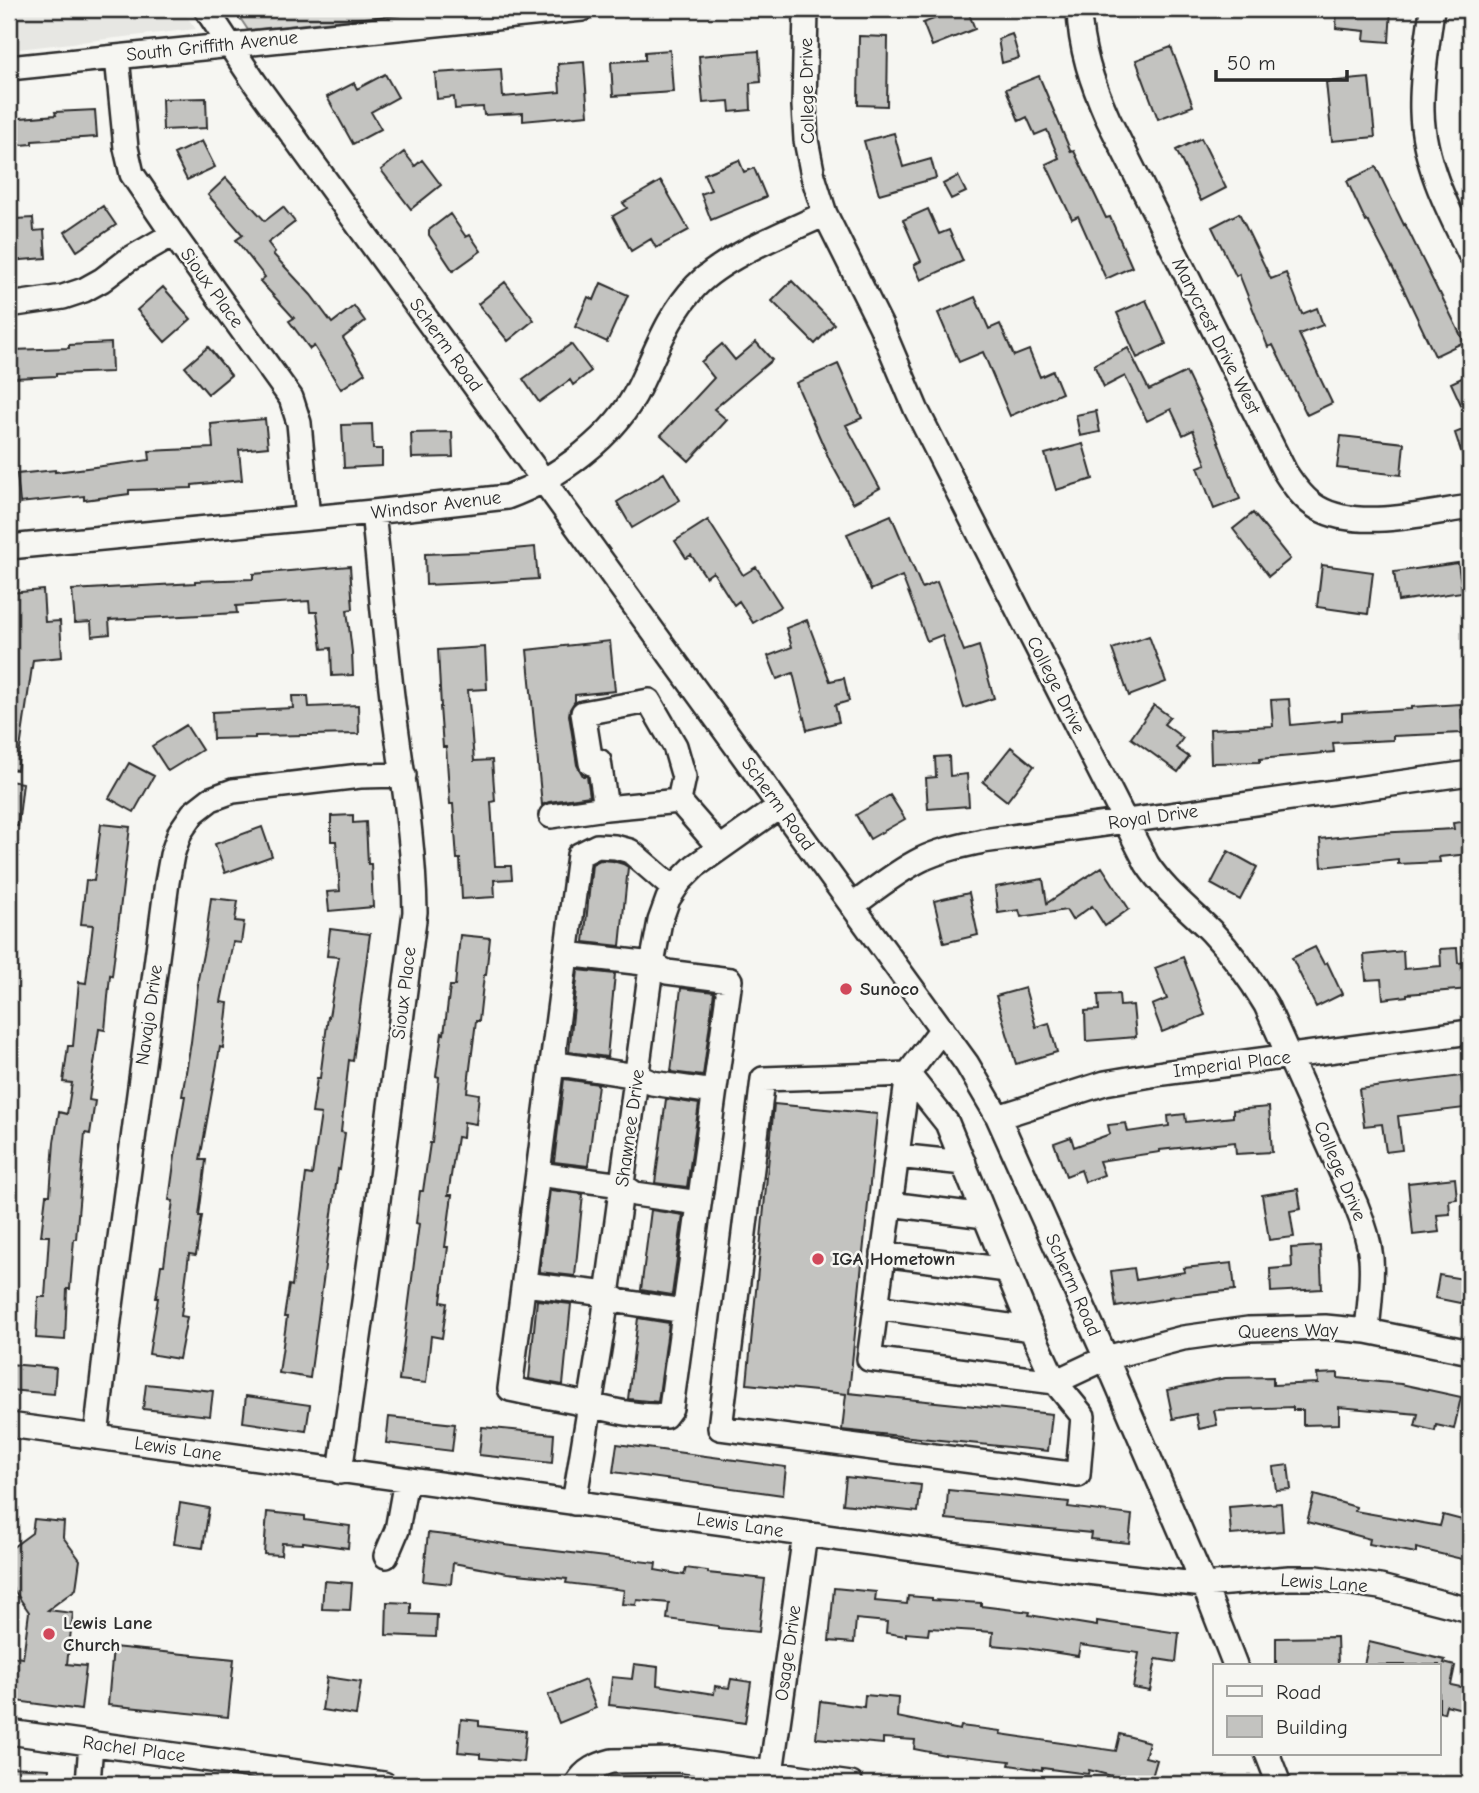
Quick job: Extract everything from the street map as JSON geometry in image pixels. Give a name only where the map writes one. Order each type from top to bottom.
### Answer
[{"type":"street","name":"Scherm Road","points":[[206,9],[255,83],[967,1064],[998,1117],[1106,1358],[1205,1585],[1235,1664]]},
{"type":"street","name":"South Griffith Avenue","points":[[9,68],[582,9]]},
{"type":"street","name":"College Drive","points":[[806,9],[806,140],[813,176],[825,214],[881,326],[916,409],[1147,864],[1157,880],[1212,933],[1250,979],[1266,1005],[1366,1231],[1371,1256],[1367,1331]]},
{"type":"street","name":"Marycrest Drive West","points":[[1079,9],[1079,26],[1085,57],[1094,88],[1108,119],[1285,472],[1299,493],[1317,508],[1337,517],[1359,520],[1470,507]]},
{"type":"street","points":[[1432,9],[1423,80],[1425,144],[1433,174],[1470,254]]},
{"type":"street","name":"Sioux Place","points":[[117,57],[126,148],[132,174],[291,398],[299,424],[308,518]]},
{"type":"street","name":"Windsor Avenue","points":[[9,547],[373,512],[508,497],[525,491],[589,451],[624,414],[638,390],[663,332],[679,306],[698,284],[719,267],[742,254],[825,214]]},
{"type":"street","points":[[9,305],[63,297],[84,290],[173,233]]},
{"type":"street","name":"Sioux Place","points":[[340,1472],[415,912],[414,873],[404,775],[393,705],[373,512]]},
{"type":"street","points":[[606,808],[600,761],[590,763],[583,712],[649,701],[675,746],[684,778],[679,801]]},
{"type":"street","name":"Royal Drive","points":[[852,906],[900,871],[949,848],[982,841],[1470,773]]},
{"type":"street","name":"Navajo Drive","points":[[96,1437],[165,896],[172,855],[180,832],[193,813],[211,799],[233,791],[360,776],[404,775]]},
{"type":"street","points":[[551,816],[679,801]]},
{"type":"street","points":[[679,801],[720,848]]},
{"type":"street","name":"Shawnee Drive","points":[[574,1503],[660,921],[674,889],[695,866],[780,806]]},
{"type":"street","points":[[566,954],[652,964],[667,972],[730,980],[671,1408],[665,1416],[646,1417],[615,1412],[510,1389],[524,1283],[566,954],[579,855],[597,846],[631,850],[674,889]]},
{"type":"street","points":[[942,1029],[908,1074],[869,1359],[1055,1382]]},
{"type":"street","name":"Imperial Place","points":[[998,1117],[1105,1083],[1470,1032]]},
{"type":"street","points":[[552,1063],[637,1076],[652,1083],[714,1091]]},
{"type":"street","points":[[908,1074],[947,1123],[1055,1382],[1083,1416],[1078,1475],[720,1428],[763,1079],[908,1074]]},
{"type":"street","points":[[897,1156],[964,1164]]},
{"type":"street","points":[[538,1174],[622,1185],[635,1194],[699,1203]]},
{"type":"street","points":[[890,1204],[985,1216]]},
{"type":"street","points":[[883,1254],[1007,1270]]},
{"type":"street","points":[[524,1283],[607,1294],[618,1301],[684,1311]]},
{"type":"street","points":[[876,1307],[1031,1329]]},
{"type":"street","name":"Queens Way","points":[[1055,1382],[1106,1358],[1183,1338],[1248,1329],[1325,1327],[1367,1331],[1470,1352]]},
{"type":"street","name":"Lewis Lane","points":[[9,1425],[1060,1569],[1205,1585],[1317,1578],[1380,1587],[1470,1610]]},
{"type":"street","points":[[386,1556],[397,1530],[406,1480]]},
{"type":"street","name":"Osage Drive","points":[[771,1773],[805,1534]]},
{"type":"street","name":"Rachel Place","points":[[9,1732],[328,1781],[384,1784]]},
{"type":"street","points":[[88,1784],[91,1743]]},
{"type":"street","points":[[1269,1755],[1279,1784]]},
{"type":"street","points":[[577,1784],[589,1770],[612,1761],[678,1760],[851,1784]]},
{"type":"shaded area","points":[[9,9],[181,9],[196,29],[9,50]]},
{"type":"shaded area","points":[[234,9],[449,9],[248,30]]},
{"type":"building","points":[[960,9],[967,9],[975,29],[932,46],[923,23]]},
{"type":"building","points":[[1337,9],[1391,9],[1389,42],[1364,40],[1365,31],[1336,28]]},
{"type":"building","points":[[1012,34],[1019,58],[1002,63],[998,39]]},
{"type":"building","points":[[859,36],[888,37],[887,106],[858,105]]},
{"type":"building","points":[[1171,47],[1193,106],[1158,119],[1136,60]]},
{"type":"building","points":[[670,50],[673,92],[613,96],[611,62],[645,60],[645,52]]},
{"type":"building","points":[[759,51],[761,82],[750,83],[751,110],[730,112],[729,101],[703,103],[699,56]]},
{"type":"building","points":[[584,62],[588,115],[523,121],[523,113],[484,115],[483,107],[455,109],[454,97],[437,99],[435,73],[501,69],[503,97],[560,92],[558,64]]},
{"type":"building","points":[[385,74],[398,97],[371,112],[381,129],[353,144],[327,97],[354,83],[357,89]]},
{"type":"building","points":[[1039,76],[1071,152],[1074,151],[1106,218],[1110,217],[1132,267],[1106,279],[1078,216],[1072,219],[1046,164],[1059,158],[1047,130],[1035,135],[1027,117],[1019,121],[1006,89]]},
{"type":"building","points":[[1369,78],[1375,137],[1332,141],[1326,82]]},
{"type":"building","points":[[206,98],[207,128],[163,130],[162,99]]},
{"type":"building","points":[[95,110],[97,137],[32,141],[32,144],[9,146],[9,119],[56,115],[55,112]]},
{"type":"building","points":[[894,133],[903,167],[931,159],[936,178],[879,194],[864,141]]},
{"type":"building","points":[[1201,138],[1226,188],[1201,201],[1176,150]]},
{"type":"building","points":[[202,141],[215,167],[187,180],[174,154]]},
{"type":"building","points":[[404,152],[415,166],[422,160],[441,185],[411,209],[381,170]]},
{"type":"building","points":[[739,160],[744,172],[754,168],[766,197],[711,220],[701,194],[711,190],[704,174]]},
{"type":"building","points":[[1376,167],[1464,342],[1435,356],[1347,181]]},
{"type":"building","points":[[958,176],[966,192],[951,199],[943,184]]},
{"type":"building","points":[[226,178],[265,221],[283,207],[295,222],[268,243],[275,252],[273,254],[311,295],[332,323],[354,306],[365,321],[343,338],[365,373],[341,389],[314,346],[310,349],[289,321],[294,318],[260,281],[265,277],[236,240],[243,235],[208,195]]},
{"type":"building","points":[[661,181],[689,230],[656,248],[651,239],[631,251],[613,216],[627,208],[623,203]]},
{"type":"building","points":[[103,206],[116,225],[77,251],[65,232]]},
{"type":"building","points":[[928,209],[939,234],[949,230],[963,261],[921,280],[914,265],[921,261],[903,220]]},
{"type":"building","points":[[1239,213],[1271,279],[1286,273],[1302,314],[1317,308],[1323,325],[1299,334],[1332,403],[1307,415],[1273,345],[1268,347],[1239,274],[1236,276],[1212,227]]},
{"type":"building","points":[[450,214],[466,237],[470,235],[481,251],[453,271],[429,235],[429,230]]},
{"type":"building","points":[[33,218],[34,231],[44,230],[46,258],[9,261],[9,233],[16,232],[15,219]]},
{"type":"building","points":[[792,281],[834,324],[815,344],[772,301]]},
{"type":"building","points":[[505,282],[534,320],[508,341],[478,304]]},
{"type":"building","points":[[601,283],[628,295],[607,342],[575,327],[588,297],[594,300]]},
{"type":"building","points":[[163,287],[191,319],[165,342],[137,310]]},
{"type":"building","points":[[975,297],[989,329],[1000,324],[1014,356],[1029,350],[1040,377],[1053,371],[1062,393],[1010,416],[983,352],[959,362],[938,313]]},
{"type":"building","points":[[1146,300],[1166,344],[1137,358],[1117,313]]},
{"type":"building","points":[[756,342],[772,360],[714,409],[727,420],[689,461],[661,435],[714,378],[701,362],[722,344],[735,360]]},
{"type":"building","points":[[111,343],[112,372],[14,378],[13,350]]},
{"type":"building","points":[[571,344],[591,371],[573,385],[570,380],[539,402],[523,379]]},
{"type":"building","points":[[208,347],[231,375],[208,394],[185,367]]},
{"type":"building","points":[[1128,348],[1149,390],[1186,372],[1214,431],[1240,499],[1214,509],[1198,467],[1206,464],[1193,430],[1183,435],[1171,409],[1147,421],[1125,376],[1104,387],[1094,365]]},
{"type":"building","points":[[838,364],[862,418],[846,425],[880,488],[853,503],[830,461],[796,383]]},
{"type":"building","points":[[1470,374],[1470,424],[1451,383]]},
{"type":"building","points":[[1096,411],[1100,432],[1080,436],[1076,415]]},
{"type":"building","points":[[265,419],[268,447],[239,450],[242,480],[192,485],[192,488],[129,490],[129,494],[84,500],[84,496],[20,503],[17,474],[150,460],[149,451],[213,448],[211,424]]},
{"type":"building","points":[[372,424],[373,449],[382,449],[382,466],[344,468],[342,425]]},
{"type":"building","points":[[1470,427],[1470,472],[1468,472],[1455,433]]},
{"type":"building","points":[[452,432],[453,457],[412,458],[411,433]]},
{"type":"building","points":[[1341,436],[1404,443],[1401,475],[1337,468]]},
{"type":"building","points":[[1083,444],[1093,479],[1056,490],[1045,454]]},
{"type":"building","points":[[664,473],[680,500],[632,528],[617,502]]},
{"type":"building","points":[[1253,513],[1290,559],[1269,576],[1233,529]]},
{"type":"building","points":[[891,515],[922,588],[937,582],[964,651],[979,646],[994,698],[964,708],[942,635],[927,641],[902,576],[871,590],[847,534]]},
{"type":"building","points":[[708,520],[743,575],[756,567],[781,606],[753,623],[739,601],[734,605],[713,572],[706,577],[691,555],[686,558],[675,541]]},
{"type":"building","points":[[535,547],[538,579],[426,585],[425,554]]},
{"type":"building","points":[[1458,563],[1462,592],[1398,601],[1394,572]]},
{"type":"building","points":[[1322,565],[1373,572],[1368,614],[1317,607]]},
{"type":"building","points":[[350,566],[353,609],[347,610],[353,675],[332,676],[331,648],[322,649],[317,612],[310,612],[309,601],[236,606],[237,613],[109,620],[110,634],[92,636],[91,622],[75,623],[72,590],[253,579],[253,574]]},
{"type":"building","points":[[43,590],[45,622],[60,621],[62,657],[33,660],[17,770],[9,769],[9,593]]},
{"type":"building","points":[[807,620],[830,681],[844,678],[849,701],[835,705],[839,722],[807,730],[793,673],[777,679],[768,656],[792,647],[786,628]]},
{"type":"building","points":[[1149,636],[1166,682],[1129,696],[1112,649]]},
{"type":"building","points":[[610,641],[615,691],[575,695],[569,715],[577,765],[583,776],[587,776],[590,796],[542,805],[527,650]]},
{"type":"building","points":[[485,647],[487,689],[468,690],[474,761],[492,760],[495,801],[491,802],[495,866],[511,866],[512,879],[494,880],[495,897],[462,899],[460,859],[457,859],[453,804],[450,804],[446,747],[443,747],[438,650]]},
{"type":"building","points":[[292,696],[308,696],[309,707],[358,705],[359,734],[213,739],[212,712],[293,708]]},
{"type":"building","points":[[1289,699],[1291,725],[1342,720],[1342,713],[1461,704],[1462,733],[1393,736],[1393,740],[1333,743],[1334,752],[1260,759],[1260,762],[1211,763],[1210,729],[1273,726],[1271,700]]},
{"type":"building","points":[[1154,705],[1170,717],[1164,724],[1183,738],[1176,748],[1189,757],[1178,772],[1131,738]]},
{"type":"building","points":[[186,725],[202,750],[168,771],[152,746]]},
{"type":"building","points":[[1011,747],[1034,766],[1007,801],[983,782]]},
{"type":"building","points":[[949,756],[950,776],[967,774],[969,806],[928,809],[926,778],[936,777],[935,757]]},
{"type":"building","points":[[129,763],[154,776],[134,812],[109,798]]},
{"type":"building","points":[[9,781],[23,783],[18,826],[9,826]]},
{"type":"building","points":[[890,795],[905,819],[870,839],[856,815]]},
{"type":"building","points":[[353,815],[353,823],[366,822],[373,907],[329,911],[327,892],[340,891],[336,841],[331,841],[331,816]]},
{"type":"building","points":[[1470,821],[1470,854],[1439,857],[1440,862],[1398,864],[1398,859],[1322,867],[1320,839],[1454,829],[1453,823]]},
{"type":"building","points":[[101,824],[130,827],[112,976],[110,975],[105,1030],[99,1029],[89,1100],[95,1101],[90,1134],[85,1133],[76,1239],[70,1289],[67,1289],[65,1340],[36,1338],[38,1297],[45,1297],[49,1236],[41,1236],[46,1195],[50,1195],[59,1112],[67,1114],[72,1083],[63,1082],[68,1046],[73,1046],[79,982],[86,983],[93,925],[81,924],[86,880],[94,881]]},
{"type":"building","points":[[262,827],[272,856],[225,873],[215,844]]},
{"type":"building","points":[[1228,851],[1257,867],[1240,900],[1211,884]]},
{"type":"building","points":[[600,860],[613,861],[628,867],[620,946],[584,942],[592,864]]},
{"type":"building","points":[[1102,867],[1129,909],[1105,926],[1092,906],[1072,920],[1066,910],[1021,917],[1019,910],[998,913],[995,887],[1043,879],[1047,903]]},
{"type":"building","points":[[969,893],[978,935],[944,943],[934,901]]},
{"type":"building","points":[[211,898],[238,901],[235,921],[244,922],[241,943],[233,942],[221,1002],[228,1003],[223,1048],[220,1047],[200,1160],[206,1160],[199,1216],[202,1216],[196,1255],[189,1254],[181,1316],[187,1317],[179,1359],[149,1354],[173,1201],[169,1200],[185,1096],[182,1096]]},
{"type":"building","points":[[330,929],[370,934],[353,1061],[349,1060],[341,1132],[345,1133],[310,1378],[279,1373],[287,1317],[284,1317],[289,1285],[292,1286],[306,1174],[312,1175],[321,1114],[312,1113],[339,957],[327,956]]},
{"type":"building","points":[[460,935],[490,938],[467,1092],[479,1094],[476,1124],[464,1122],[463,1138],[457,1137],[448,1195],[452,1195],[441,1302],[447,1303],[442,1338],[431,1336],[426,1383],[399,1380],[419,1224],[416,1223],[420,1191],[423,1191],[432,1143],[439,1077],[436,1076],[450,986],[455,986]]},
{"type":"building","points":[[1315,947],[1324,964],[1327,962],[1342,994],[1316,1007],[1292,958]]},
{"type":"building","points":[[1457,948],[1458,963],[1470,962],[1470,989],[1407,994],[1383,999],[1381,979],[1366,980],[1364,955],[1403,951],[1404,969],[1441,966],[1440,949]]},
{"type":"building","points":[[1183,957],[1205,1015],[1162,1032],[1152,1005],[1167,999],[1155,968]]},
{"type":"building","points":[[578,970],[615,974],[607,1057],[569,1052]]},
{"type":"building","points":[[681,988],[714,992],[703,1076],[671,1072]]},
{"type":"building","points":[[1025,988],[1036,1027],[1049,1023],[1057,1052],[1016,1064],[996,996]]},
{"type":"building","points":[[1119,994],[1120,1006],[1133,1005],[1136,1037],[1086,1041],[1085,1011],[1099,1010],[1098,995]]},
{"type":"building","points":[[1461,1076],[1465,1108],[1398,1116],[1402,1150],[1386,1152],[1382,1124],[1364,1126],[1359,1089]]},
{"type":"building","points":[[564,1079],[598,1084],[588,1166],[554,1162]]},
{"type":"building","points":[[666,1099],[699,1104],[687,1187],[655,1183]]},
{"type":"building","points":[[774,1104],[877,1114],[849,1393],[1052,1414],[1048,1451],[842,1430],[846,1394],[747,1384]]},
{"type":"building","points":[[1269,1107],[1272,1152],[1236,1154],[1235,1142],[1160,1150],[1099,1161],[1104,1175],[1085,1182],[1081,1170],[1066,1176],[1054,1143],[1071,1137],[1074,1147],[1110,1134],[1108,1125],[1126,1123],[1128,1132],[1169,1126],[1168,1116],[1185,1114],[1186,1122],[1233,1117],[1233,1110]]},
{"type":"building","points":[[1455,1178],[1457,1199],[1449,1200],[1450,1214],[1437,1215],[1439,1232],[1413,1235],[1408,1183]]},
{"type":"building","points":[[1298,1189],[1301,1209],[1290,1211],[1294,1237],[1269,1240],[1262,1195]]},
{"type":"building","points":[[550,1190],[583,1194],[575,1276],[539,1272]]},
{"type":"building","points":[[651,1210],[683,1215],[672,1295],[641,1290]]},
{"type":"building","points":[[1320,1246],[1322,1289],[1271,1292],[1270,1269],[1292,1267],[1291,1248]]},
{"type":"building","points":[[1232,1263],[1235,1290],[1169,1297],[1116,1307],[1111,1271],[1134,1268],[1136,1280],[1185,1272],[1184,1268]]},
{"type":"building","points":[[1439,1275],[1470,1280],[1470,1305],[1435,1298]]},
{"type":"building","points":[[537,1300],[571,1304],[563,1385],[529,1379]]},
{"type":"building","points":[[638,1318],[669,1323],[658,1402],[628,1399]]},
{"type":"building","points":[[9,1364],[56,1368],[54,1394],[9,1390]]},
{"type":"building","points":[[1338,1373],[1338,1378],[1401,1384],[1461,1397],[1454,1429],[1436,1425],[1435,1431],[1415,1426],[1418,1414],[1339,1407],[1339,1424],[1303,1425],[1303,1410],[1293,1410],[1293,1407],[1214,1410],[1217,1425],[1199,1429],[1196,1414],[1173,1419],[1167,1390],[1225,1378],[1273,1377],[1273,1385],[1318,1383],[1317,1374]]},
{"type":"building","points":[[146,1384],[213,1391],[210,1416],[143,1409]]},
{"type":"building","points":[[246,1396],[310,1405],[306,1431],[243,1422]]},
{"type":"building","points":[[389,1417],[455,1424],[452,1451],[386,1443]]},
{"type":"building","points":[[482,1427],[554,1434],[552,1463],[479,1455]]},
{"type":"building","points":[[617,1444],[786,1467],[783,1495],[613,1472]]},
{"type":"building","points":[[1288,1465],[1291,1489],[1276,1490],[1273,1467]]},
{"type":"building","points":[[846,1477],[921,1485],[918,1512],[843,1504]]},
{"type":"building","points":[[948,1490],[1069,1502],[1068,1507],[1132,1515],[1129,1543],[1090,1539],[1091,1533],[946,1519]]},
{"type":"building","points":[[1314,1495],[1356,1507],[1355,1511],[1440,1526],[1443,1515],[1470,1522],[1470,1561],[1416,1548],[1416,1553],[1369,1544],[1370,1539],[1307,1522]]},
{"type":"building","points":[[180,1503],[209,1508],[203,1548],[174,1544]]},
{"type":"building","points":[[1281,1503],[1283,1531],[1231,1535],[1229,1507]]},
{"type":"building","points":[[267,1512],[305,1516],[305,1520],[350,1526],[348,1548],[303,1542],[282,1543],[281,1555],[264,1554]]},
{"type":"building","name":"Lewis Lane Church","points":[[34,1519],[64,1522],[63,1537],[80,1560],[76,1589],[48,1610],[73,1613],[67,1664],[86,1666],[81,1710],[9,1700],[9,1656],[23,1658],[29,1612],[9,1583],[9,1550],[32,1533]]},
{"type":"building","points":[[428,1533],[656,1563],[655,1570],[684,1575],[686,1568],[765,1579],[759,1632],[667,1619],[669,1603],[637,1600],[636,1605],[622,1604],[624,1590],[566,1583],[567,1579],[507,1573],[453,1563],[451,1584],[423,1581]]},
{"type":"building","points":[[324,1581],[352,1583],[350,1610],[322,1609]]},
{"type":"building","points":[[834,1588],[876,1592],[875,1601],[907,1604],[908,1596],[981,1603],[981,1606],[1030,1612],[1029,1615],[1097,1626],[1097,1621],[1179,1633],[1176,1662],[1156,1659],[1150,1691],[1133,1688],[1139,1653],[1080,1645],[1078,1656],[992,1645],[993,1632],[929,1628],[928,1635],[906,1633],[906,1636],[886,1633],[887,1622],[856,1619],[854,1643],[829,1641]]},
{"type":"building","points":[[387,1602],[411,1603],[411,1614],[437,1615],[436,1637],[386,1635]]},
{"type":"building","points":[[1337,1637],[1338,1664],[1276,1664],[1276,1638]]},
{"type":"building","points":[[1369,1642],[1445,1660],[1444,1663],[1455,1666],[1451,1685],[1470,1689],[1470,1711],[1446,1705],[1444,1713],[1440,1712],[1440,1664],[1364,1664]]},
{"type":"building","points":[[113,1647],[234,1659],[228,1717],[108,1705]]},
{"type":"building","points":[[634,1664],[658,1667],[657,1685],[714,1694],[715,1686],[729,1688],[731,1679],[751,1682],[745,1723],[609,1705],[612,1677],[632,1679]]},
{"type":"building","points":[[327,1677],[361,1682],[356,1715],[322,1710]]},
{"type":"building","points":[[585,1680],[596,1708],[559,1723],[548,1695]]},
{"type":"building","points":[[865,1695],[898,1698],[897,1717],[960,1730],[961,1726],[1001,1731],[1000,1734],[1116,1751],[1120,1734],[1149,1742],[1145,1757],[1157,1760],[1150,1784],[1142,1784],[1089,1770],[1088,1774],[1042,1770],[1009,1765],[1010,1761],[945,1755],[914,1749],[915,1740],[883,1738],[883,1744],[816,1738],[820,1701],[864,1707]]},
{"type":"building","points":[[461,1719],[479,1721],[479,1726],[526,1731],[523,1762],[480,1758],[480,1754],[458,1752]]},
{"type":"building","points":[[9,1767],[49,1769],[48,1784],[9,1784]]},
{"type":"place","name":"Sunoco","points":[[846,989]]},
{"type":"place","name":"IGA Hometown","points":[[818,1259]]},
{"type":"place","name":"Lewis Lane Church","points":[[49,1634]]}]
